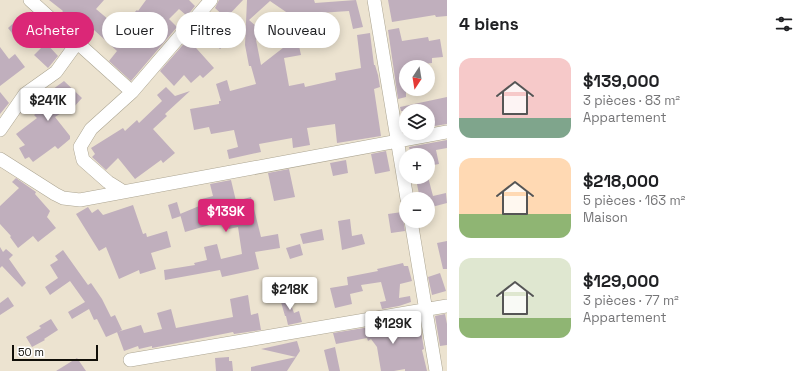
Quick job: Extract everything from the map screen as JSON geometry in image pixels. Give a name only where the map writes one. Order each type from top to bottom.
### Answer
[{"type":"street","points":[[30,0],[43,12]]},
{"type":"street","points":[[374,0],[406,192]]},
{"type":"street","points":[[124,192],[108,182],[83,160],[80,147],[91,129],[132,92],[206,2]]},
{"type":"street","points":[[0,130],[25,94],[56,72],[73,48]]},
{"type":"street","points":[[83,48],[132,92]]},
{"type":"street","points":[[0,159],[63,198],[80,200],[447,132]]},
{"type":"street","points":[[412,228],[436,371]]},
{"type":"street","points":[[130,360],[447,306]]},
{"type":"building","points":[[49,0],[104,0],[96,9],[102,14],[102,37],[94,30],[94,12],[62,12],[63,11]]},
{"type":"building","points":[[146,0],[189,0],[195,6],[190,12],[182,12],[179,9],[169,19],[176,26],[176,28],[168,38],[168,12],[135,12],[137,10],[138,11]]},
{"type":"building","points":[[219,0],[243,0],[232,12],[219,12],[215,8]]},
{"type":"building","points":[[247,0],[314,0],[315,3],[356,0],[363,27],[353,29],[349,11],[286,12],[270,1],[258,12],[254,12],[254,15],[249,20],[254,24],[254,48],[258,48],[261,65],[283,48],[299,48],[301,55],[284,58],[289,86],[304,83],[305,87],[336,80],[335,73],[361,68],[357,35],[370,33],[374,65],[378,75],[380,87],[374,89],[381,136],[337,143],[335,124],[307,128],[310,145],[293,148],[292,138],[259,144],[261,152],[229,159],[227,150],[238,147],[234,130],[211,134],[209,127],[194,130],[190,109],[219,104],[219,101],[221,101],[216,84],[227,80],[230,91],[256,84],[251,66],[249,66],[246,48]]},
{"type":"building","points":[[388,0],[447,0],[447,16],[436,17],[435,15],[392,22]]},
{"type":"building","points":[[12,24],[12,33],[8,28]]},
{"type":"building","points":[[399,28],[402,41],[428,37],[429,41],[440,39],[443,57],[432,58],[432,60],[399,60],[399,96],[406,97],[398,99],[388,30]]},
{"type":"building","points":[[0,47],[9,59],[15,54],[25,67],[0,86]]},
{"type":"building","points":[[41,48],[51,48],[58,56],[48,68],[34,55]]},
{"type":"building","points":[[114,48],[159,48],[131,81],[109,61],[117,51]]},
{"type":"building","points":[[180,48],[196,48],[214,68],[203,78],[200,75],[191,83],[184,75],[174,86],[160,71]]},
{"type":"building","points":[[64,81],[82,98],[73,108],[71,107],[55,117],[70,136],[70,139],[58,149],[55,146],[33,162],[29,157],[25,159],[19,148],[25,145],[16,134],[37,118],[34,115],[38,112],[31,100],[43,91],[45,95]]},
{"type":"building","points":[[166,87],[175,96],[190,91],[165,114],[167,116],[153,129],[175,153],[163,163],[161,160],[135,179],[118,158],[106,170],[92,157],[95,154],[91,148],[123,128],[125,131],[137,120],[139,123],[162,101],[157,95]]},
{"type":"building","points":[[0,92],[9,103],[0,114]]},
{"type":"building","points":[[447,97],[447,124],[435,126],[435,104],[414,104]]},
{"type":"building","points":[[447,140],[447,148],[436,150],[439,164],[435,165],[435,148],[409,147]]},
{"type":"building","points":[[386,151],[390,171],[375,174],[371,154]]},
{"type":"building","points":[[346,160],[348,173],[333,176],[330,163]]},
{"type":"building","points":[[289,169],[295,197],[274,201],[268,173]]},
{"type":"building","points":[[16,178],[36,192],[35,194],[50,211],[47,217],[56,228],[38,242],[33,236],[18,248],[10,237],[11,236],[0,224],[0,206],[19,188],[12,182]]},
{"type":"building","points":[[231,180],[236,201],[251,197],[261,237],[278,234],[280,248],[255,252],[259,269],[222,277],[220,270],[165,280],[164,270],[195,265],[194,263],[207,260],[204,247],[217,244],[221,259],[242,254],[238,227],[229,229],[227,220],[185,232],[180,214],[204,204],[202,199],[213,196],[210,184]]},
{"type":"building","points":[[417,184],[430,184],[432,192],[419,192]]},
{"type":"building","points":[[446,193],[447,203],[435,206],[435,196]]},
{"type":"building","points":[[177,202],[181,216],[172,219],[168,205]]},
{"type":"building","points":[[133,205],[143,234],[146,233],[147,237],[167,231],[171,247],[151,253],[156,269],[140,274],[139,270],[119,279],[106,247],[99,251],[76,214],[88,207],[92,213],[98,209],[103,215]]},
{"type":"building","points":[[399,212],[399,228],[405,228],[405,231],[391,233],[388,214]]},
{"type":"building","points":[[350,219],[352,236],[362,234],[365,244],[342,250],[338,221]]},
{"type":"building","points":[[322,229],[324,240],[303,244],[300,234]]},
{"type":"building","points":[[447,241],[447,269],[443,269],[437,243]]},
{"type":"building","points":[[300,244],[303,255],[290,259],[286,248]]},
{"type":"building","points":[[0,247],[3,252],[6,249],[13,255],[9,259],[26,283],[22,287],[2,266],[0,268]]},
{"type":"building","points":[[63,250],[88,285],[91,283],[102,299],[111,317],[115,315],[122,330],[106,337],[97,319],[94,320],[89,309],[72,319],[68,312],[85,302],[70,281],[50,295],[45,287],[58,278],[50,265],[58,260],[55,256]]},
{"type":"building","points":[[403,263],[404,266],[408,266],[412,281],[400,284],[399,298],[410,296],[411,302],[382,309],[380,302],[386,301],[381,282],[361,285],[363,291],[350,294],[352,304],[335,308],[330,288],[348,285],[347,277],[378,271],[377,269]]},
{"type":"building","points":[[440,273],[446,291],[432,295],[428,277]]},
{"type":"building","points":[[287,293],[294,313],[299,311],[302,322],[288,325],[279,295]]},
{"type":"building","points":[[248,295],[251,315],[258,313],[261,330],[234,334],[233,332],[152,348],[152,346],[139,349],[138,346],[124,351],[117,332],[141,325],[144,333],[162,329],[157,313],[171,309],[176,328],[233,317],[230,299]]},
{"type":"building","points":[[8,297],[14,306],[0,315],[0,303]]},
{"type":"building","points":[[445,314],[447,324],[447,345],[440,346],[435,316]]},
{"type":"building","points":[[51,319],[58,330],[44,339],[45,340],[32,347],[26,337],[41,328],[39,326]]},
{"type":"building","points":[[419,319],[424,349],[422,350],[427,371],[405,371],[405,369],[381,371],[377,347],[371,339],[368,341],[367,338],[336,344],[333,333]]},
{"type":"building","points":[[297,341],[300,351],[287,371],[251,371],[251,367],[296,357],[261,349]]},
{"type":"building","points":[[335,347],[340,371],[329,371],[324,350]]},
{"type":"building","points":[[229,357],[229,361],[232,361],[233,371],[216,371],[215,358]]},
{"type":"building","points":[[77,358],[86,371],[56,371]]}]
